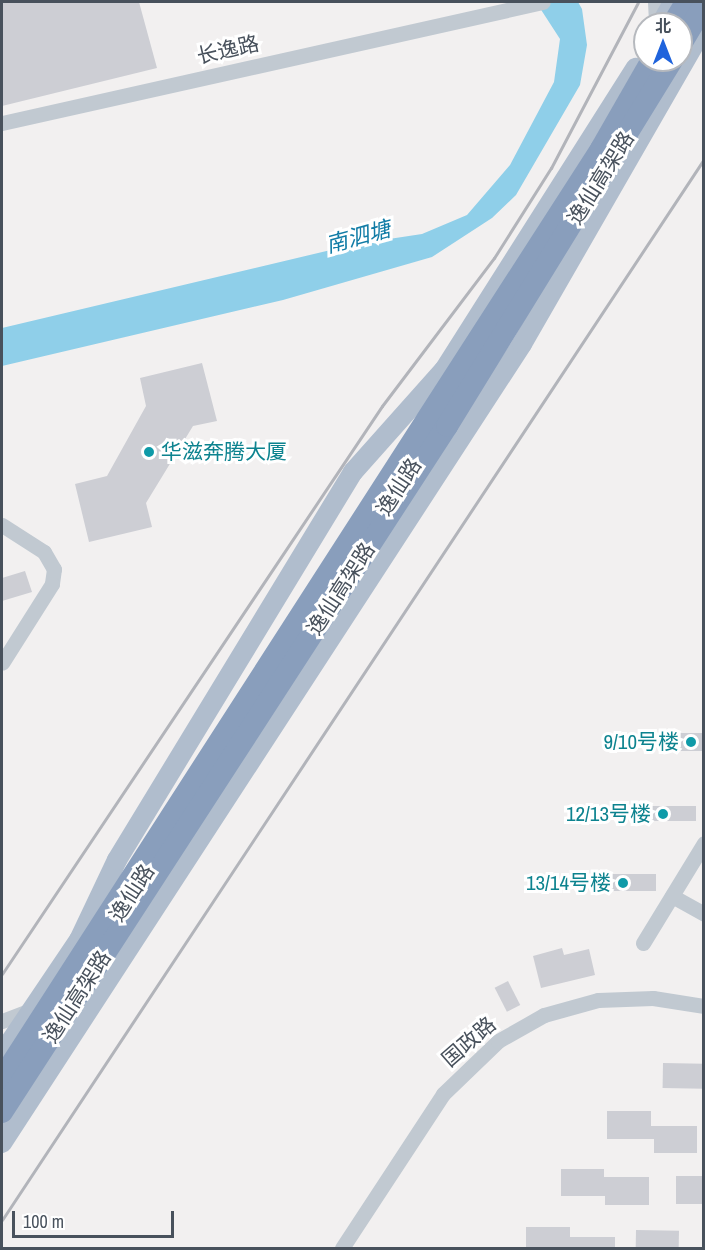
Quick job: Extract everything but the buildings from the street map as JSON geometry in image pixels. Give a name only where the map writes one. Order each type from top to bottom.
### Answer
[{"type":"highway","points":[[693,24],[704,5]]},
{"type":"highway","name":"逸仙高架路","points":[[2,1079],[601,149],[645,72]]},
{"type":"highway","name":"逸仙高架路","points":[[2,1112],[447,426],[665,72]]},
{"type":"highway","points":[[108,912],[129,862],[178,780],[386,465],[444,370]]},
{"type":"main road","name":"逸仙路","points":[[2,1143],[522,344],[704,28]]},
{"type":"main road","name":"逸仙路","points":[[2,1079],[401,469],[444,370],[633,72]]},
{"type":"main road","name":"逸仙路","points":[[2,1054],[79,940],[117,860],[353,472],[444,370]]},
{"type":"street","name":"长逸路","points":[[464,16],[495,2]]},
{"type":"street","name":"长逸路","points":[[2,123],[464,16],[537,3]]},
{"type":"street","points":[[2,525],[44,552],[51,560],[54,577],[2,663]]},
{"type":"street","points":[[643,943],[704,843]]},
{"type":"street","points":[[672,896],[704,914]]},
{"type":"street","name":"国政路","points":[[342,1248],[443,1094],[466,1067],[498,1041],[544,1016],[598,1000],[653,998],[704,1006]]},
{"type":"street","points":[[2,1021],[31,1010]]},
{"type":"water","points":[[536,2],[578,2],[582,9],[587,45],[580,85],[516,195],[492,218],[432,257],[283,300],[2,366],[2,328],[356,244],[422,234],[467,215],[510,165],[554,82],[560,39]]},
{"type":"railway","points":[[2,974],[382,406],[494,258],[551,168],[638,2]]},
{"type":"railway","points":[[2,1220],[704,159]]},
{"type":"place","name":"华滋奔腾大厦","points":[[149,452]]},
{"type":"place","name":"9/10号楼","points":[[691,742]]},
{"type":"place","name":"12/13号楼","points":[[663,814]]},
{"type":"place","name":"13/14号楼","points":[[623,883]]},
{"type":"water label","name":"南泗塘","points":[[358,237]]}]
